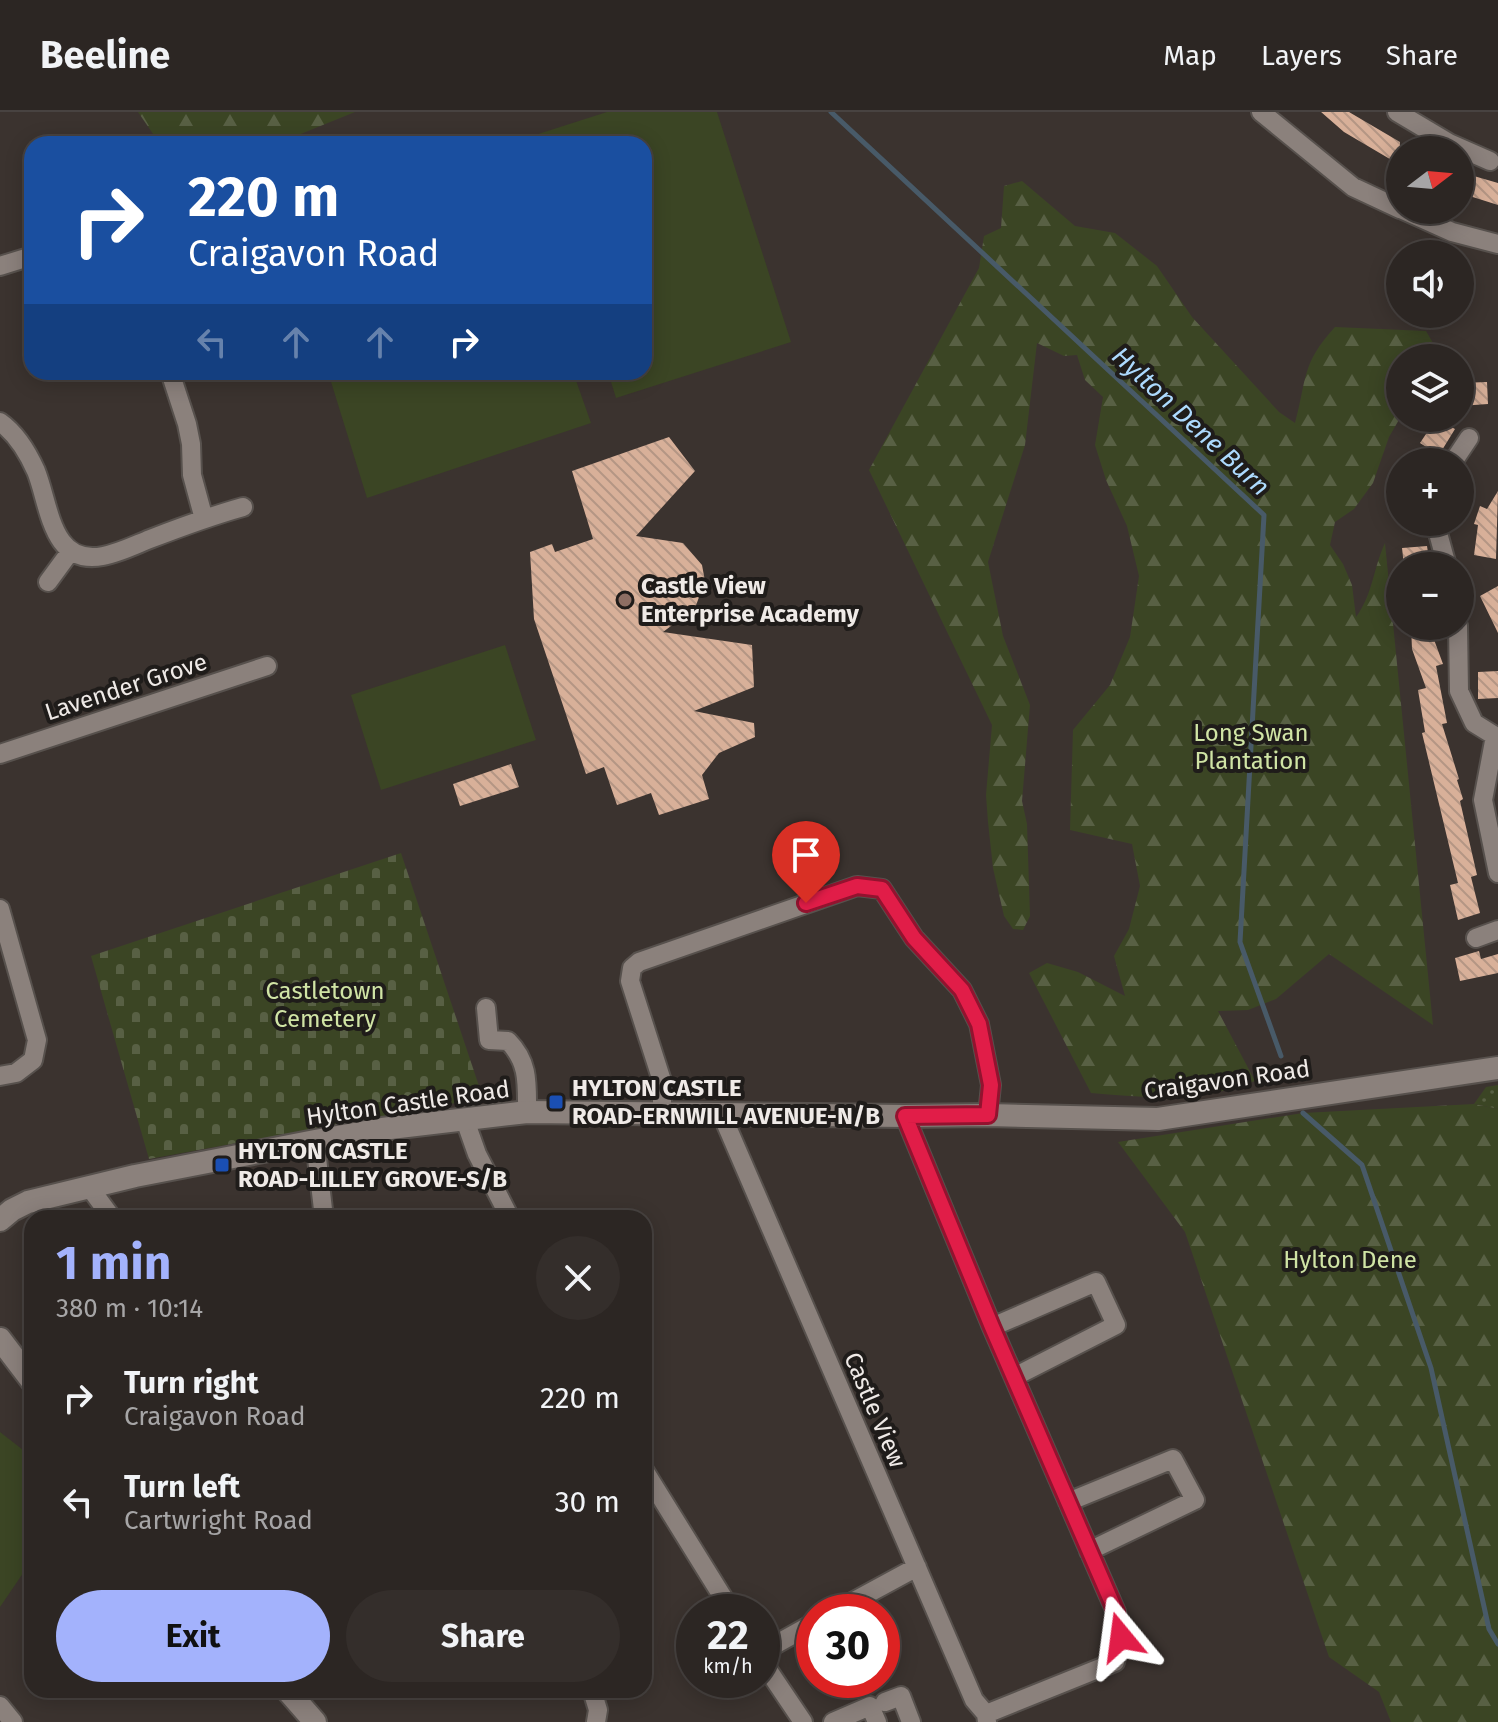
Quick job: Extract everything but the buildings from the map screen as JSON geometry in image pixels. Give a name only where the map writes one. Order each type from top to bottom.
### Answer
[{"type":"street","points":[[1261,112],[1353,187],[1386,202]]},
{"type":"street","points":[[1397,112],[1449,143],[1490,161]]},
{"type":"street","points":[[1434,224],[1498,244]]},
{"type":"street","points":[[0,266],[24,258]]},
{"type":"street","points":[[173,380],[187,424],[192,475],[204,519]]},
{"type":"street","points":[[0,422],[25,448],[56,532],[70,552],[84,558],[105,556],[243,507]]},
{"type":"street","points":[[1462,448],[1469,438]]},
{"type":"street","points":[[48,582],[70,552]]},
{"type":"street","points":[[1458,640],[1459,691],[1474,723],[1496,735],[1483,800],[1498,873]]},
{"type":"street","name":"Lavender Grove","points":[[0,754],[267,666]]},
{"type":"street","points":[[662,1112],[662,1081],[630,981],[632,968],[639,962],[857,886],[882,889],[914,938],[962,990],[979,1024],[991,1085],[988,1115]]},
{"type":"street","points":[[0,909],[37,1040],[33,1060],[16,1073],[0,1076]]},
{"type":"street","points":[[1476,938],[1498,930]]},
{"type":"street","points":[[486,1008],[489,1040],[508,1041],[520,1053],[527,1071],[527,1112]]},
{"type":"street","name":"Craigavon Road","points":[[722,1115],[988,1115],[1158,1119],[1498,1068]]},
{"type":"street","name":"Hylton Castle Road","points":[[4,1214],[28,1202],[135,1176],[382,1129],[527,1112],[722,1115]]},
{"type":"street","name":"Castle View","points":[[722,1115],[974,1700],[987,1718]]},
{"type":"street","points":[[905,1116],[992,1327],[1116,1612],[1121,1637],[1115,1662],[987,1718]]},
{"type":"street","points":[[465,1120],[477,1154],[506,1210]]},
{"type":"street","points":[[315,1141],[323,1210]]},
{"type":"street","points":[[90,1188],[106,1210]]},
{"type":"street","points":[[992,1327],[1096,1282],[1116,1325],[1014,1377]]},
{"type":"street","points":[[0,1339],[24,1370]]},
{"type":"street","points":[[1068,1502],[1173,1459],[1195,1500],[1089,1551]]},
{"type":"street","points":[[652,1483],[721,1594]]},
{"type":"street","points":[[867,1594],[917,1567]]},
{"type":"street","points":[[780,1688],[803,1722]]},
{"type":"street","points":[[885,1702],[901,1696],[911,1722]]},
{"type":"street","points":[[297,1698],[315,1722]]},
{"type":"street","points":[[594,1698],[598,1710],[596,1722]]},
{"type":"street","points":[[0,1706],[13,1722]]},
{"type":"street","points":[[833,1722],[870,1706],[877,1722]]},
{"type":"green space","points":[[138,112],[355,112],[296,136],[154,136]]},
{"type":"green space","points":[[607,112],[717,112],[791,342],[616,398],[610,380],[652,380],[652,136],[532,136]]},
{"type":"green space","name":"Long Swan Plantation","points":[[1022,181],[1075,226],[1115,233],[1157,266],[1192,317],[1279,412],[1295,423],[1311,362],[1335,327],[1426,331],[1434,344],[1386,344],[1386,432],[1392,432],[1373,483],[1354,509],[1335,522],[1330,545],[1352,585],[1356,617],[1366,599],[1385,543],[1386,640],[1395,640],[1433,1025],[1329,954],[1276,999],[1248,1010],[1218,1011],[1255,1081],[1215,1092],[1174,1097],[1091,1093],[1029,973],[1047,963],[1078,972],[1125,996],[1114,956],[1129,929],[1140,886],[1132,844],[1070,830],[1073,730],[1110,685],[1130,637],[1139,576],[1127,526],[1106,480],[1095,445],[1103,397],[1085,380],[1077,355],[1064,356],[1037,343],[1025,445],[988,562],[1003,636],[1030,705],[1022,801],[1027,824],[1030,916],[1023,930],[1013,929],[1004,916],[993,868],[986,795],[992,725],[869,470],[979,268],[984,236],[1001,228],[1004,186]]},
{"type":"green space","points":[[330,380],[576,380],[591,423],[367,498]]},
{"type":"green space","points":[[505,645],[536,740],[381,790],[351,695]]},
{"type":"green space","name":"Castletown Cemetery","points":[[401,853],[483,1098],[149,1159],[91,956]]},
{"type":"green space","points":[[1498,1085],[1498,1109],[1474,1104],[1486,1087]]},
{"type":"green space","name":"Hylton Dene","points":[[1474,1104],[1498,1109],[1498,1722],[1391,1722],[1379,1692],[1329,1657],[1185,1232],[1118,1142],[1303,1113]]},
{"type":"green space","points":[[0,1432],[24,1451],[24,1572],[0,1607]]},
{"type":"waterway","name":"Hylton Dene Burn","points":[[831,112],[1264,515],[1240,942],[1281,1056]]},
{"type":"waterway","name":"Hylton Dene Burn","points":[[1303,1113],[1362,1165],[1431,1368],[1489,1629],[1498,1644]]},
{"type":"place","name":"Castle View Enterprise Academy","points":[[625,600]]},
{"type":"place","name":"HYLTON CASTLE ROAD-ERNWILL AVENUE-N/B","points":[[556,1102]]},
{"type":"place","name":"HYLTON CASTLE ROAD-LILLEY GROVE-S/B","points":[[222,1165]]},
{"type":"route","points":[[806,903],[857,886],[882,889],[914,938],[962,990],[979,1024],[991,1085],[988,1115],[905,1116],[992,1327],[1116,1612],[1121,1637]]}]
